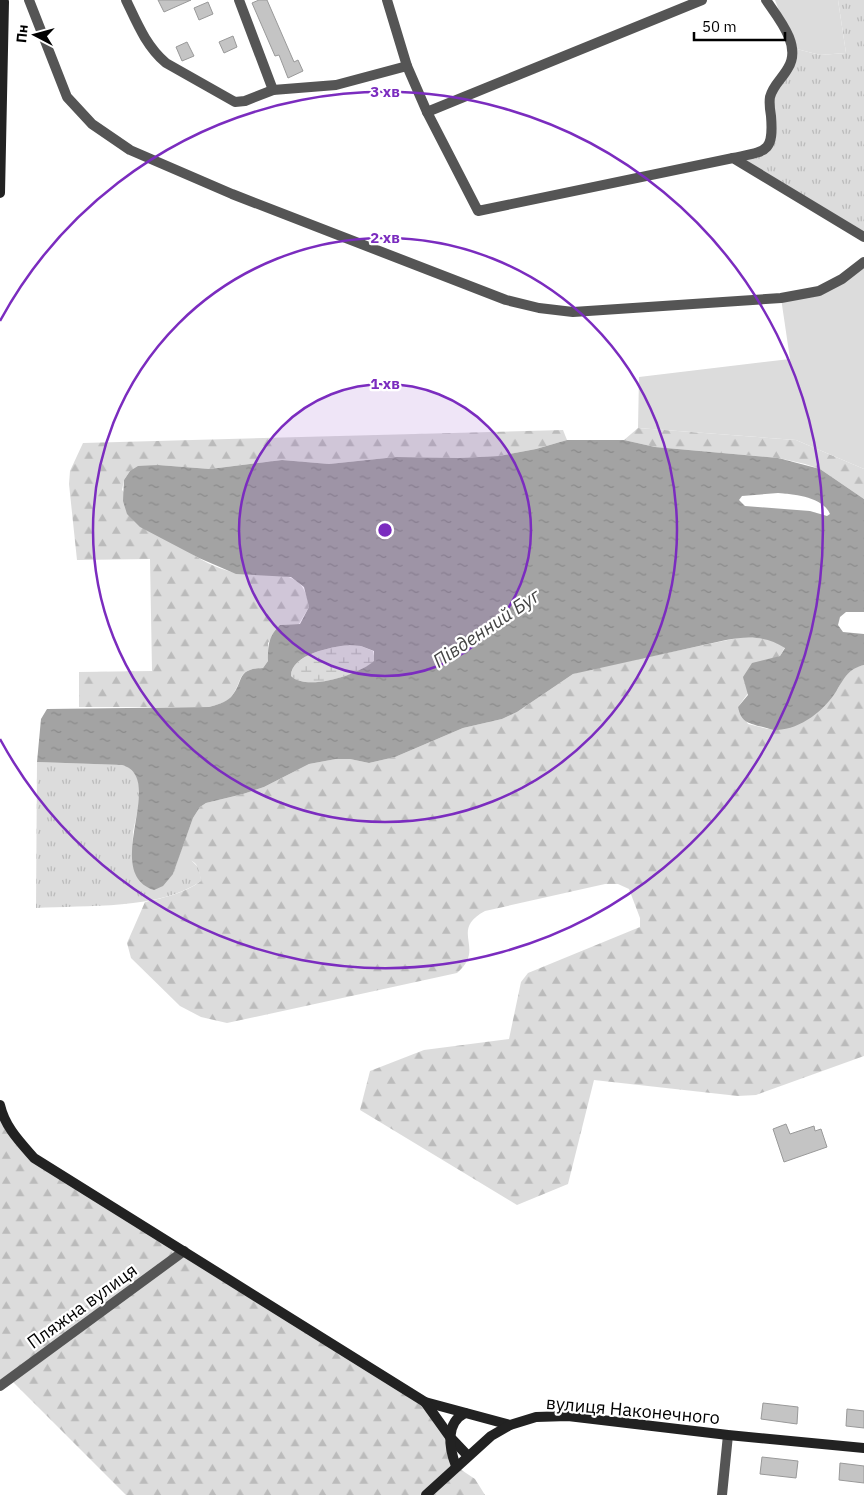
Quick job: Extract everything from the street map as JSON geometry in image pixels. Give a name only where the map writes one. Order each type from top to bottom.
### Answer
[{"type":"street","points":[[29,0],[67,96],[92,124],[130,150],[232,194],[506,300],[539,308],[573,312],[781,298],[818,291],[842,279],[864,262]]},
{"type":"street","points":[[126,0],[147,44],[166,63],[235,102],[245,101],[273,90],[336,85],[407,66]]},
{"type":"street","points":[[239,0],[273,90]]},
{"type":"street","points":[[387,0],[407,66],[427,112],[478,211],[761,152],[769,146],[772,135],[769,99],[776,83],[792,62],[793,48],[783,26],[766,0]]},
{"type":"street","points":[[427,112],[702,0]]},
{"type":"street","points":[[0,193],[4,1]]},
{"type":"street","points":[[733,158],[864,237]]},
{"type":"street","points":[[0,1106],[2,1115],[15,1137],[34,1158],[425,1402],[510,1425]]},
{"type":"street","name":"Пляжна вулиця","points":[[0,1386],[184,1251]]},
{"type":"street","points":[[425,1402],[450,1437],[468,1456]]},
{"type":"street","points":[[456,1466],[452,1456],[451,1428],[457,1417],[465,1413]]},
{"type":"street","name":"вулиця Наконечного","points":[[426,1495],[491,1436],[510,1425],[536,1417],[568,1416],[728,1436],[864,1448]]},
{"type":"street","points":[[722,1495],[728,1436]]},
{"type":"green space","points":[[775,0],[838,0],[846,53],[820,55],[793,48]]},
{"type":"green space","points":[[838,0],[864,0],[864,237],[733,158],[769,146],[769,99],[793,48],[820,55],[846,53]]},
{"type":"green space","points":[[864,262],[864,469],[796,440],[638,428],[639,377],[790,359],[781,298],[819,291]]},
{"type":"green space","points":[[638,428],[796,440],[864,469],[864,499],[820,469],[805,464],[778,458],[655,447],[624,440]]},
{"type":"green space","points":[[563,430],[567,440],[536,449],[499,456],[459,458],[396,457],[329,464],[282,460],[210,469],[158,465],[130,471],[124,480],[122,490],[160,528],[187,551],[218,568],[236,573],[272,574],[293,579],[304,590],[309,607],[299,624],[280,625],[268,643],[268,661],[263,668],[244,673],[231,697],[224,702],[209,707],[79,707],[79,672],[152,671],[150,559],[77,560],[69,484],[70,471],[83,443]]},
{"type":"green space","points":[[742,637],[766,638],[785,647],[780,656],[773,659],[738,707],[748,724],[768,729],[837,690],[844,677],[853,668],[864,665],[864,1056],[756,1095],[738,1096],[594,1080],[568,1184],[517,1205],[360,1110],[370,1071],[424,1050],[509,1039],[521,982],[528,973],[640,927],[640,918],[629,889],[618,884],[605,884],[485,911],[474,918],[469,926],[469,956],[457,973],[227,1023],[201,1017],[180,1006],[131,958],[127,943],[145,902],[181,892],[201,881],[199,870],[195,863],[189,860],[178,859],[193,818],[200,807],[206,803],[264,787],[309,764],[336,759],[350,759],[369,763],[395,757],[463,728],[502,719],[517,712],[573,674]]},
{"type":"green space","points":[[348,645],[361,646],[373,651],[375,661],[346,676],[321,682],[299,680],[291,676],[293,668],[305,657],[323,650]]},
{"type":"green space","points":[[37,762],[122,765],[131,769],[136,776],[140,795],[133,834],[133,865],[173,874],[178,859],[190,859],[199,868],[201,881],[165,897],[144,901],[99,906],[36,908]]},
{"type":"green space","points":[[0,1105],[34,1158],[425,1402],[450,1437],[457,1467],[475,1479],[485,1495],[126,1495],[10,1379],[0,1386]]},
{"type":"water","name":"Південний Буг","points":[[567,440],[624,440],[655,447],[778,458],[820,469],[864,499],[864,612],[846,612],[840,617],[838,625],[843,632],[864,634],[864,665],[848,674],[826,705],[812,717],[795,726],[777,730],[747,722],[742,718],[738,707],[748,695],[743,677],[752,663],[780,656],[785,648],[764,639],[742,638],[726,640],[573,674],[517,712],[502,719],[463,728],[395,757],[369,763],[350,759],[336,759],[309,764],[264,787],[206,803],[200,807],[193,818],[173,874],[163,886],[154,890],[139,880],[133,865],[132,846],[139,787],[134,773],[122,765],[37,762],[41,719],[47,709],[209,707],[220,704],[231,697],[244,673],[263,668],[268,661],[271,638],[276,629],[280,625],[300,624],[309,607],[304,587],[291,577],[236,574],[199,558],[140,527],[127,514],[123,501],[124,480],[130,471],[138,466],[158,465],[210,469],[282,460],[329,464],[396,457],[459,458],[499,456],[536,449]],"holes":[[[778,493],[815,500],[826,508],[830,514],[827,516],[810,511],[745,506],[739,500],[742,496]],[[348,645],[361,646],[374,651],[374,661],[346,676],[321,682],[309,682],[291,676],[293,668],[305,657],[323,650]]]},
{"type":"building","points":[[158,0],[191,0],[164,12]]},
{"type":"building","points":[[259,0],[267,0],[294,62],[298,60],[303,71],[288,78],[279,55],[275,56],[252,3]]},
{"type":"building","points":[[208,2],[213,14],[199,20],[194,8]]},
{"type":"building","points":[[233,36],[237,47],[224,53],[219,42]]},
{"type":"building","points":[[187,42],[194,56],[182,61],[176,47]]},
{"type":"building","points":[[786,1124],[790,1134],[814,1126],[815,1131],[821,1129],[827,1147],[784,1162],[773,1129]]},
{"type":"building","points":[[763,1403],[798,1407],[797,1424],[761,1419]]},
{"type":"building","points":[[847,1409],[864,1411],[864,1428],[846,1426]]},
{"type":"building","points":[[762,1457],[798,1461],[796,1478],[760,1474]]},
{"type":"building","points":[[840,1463],[864,1466],[864,1483],[839,1480]]}]
